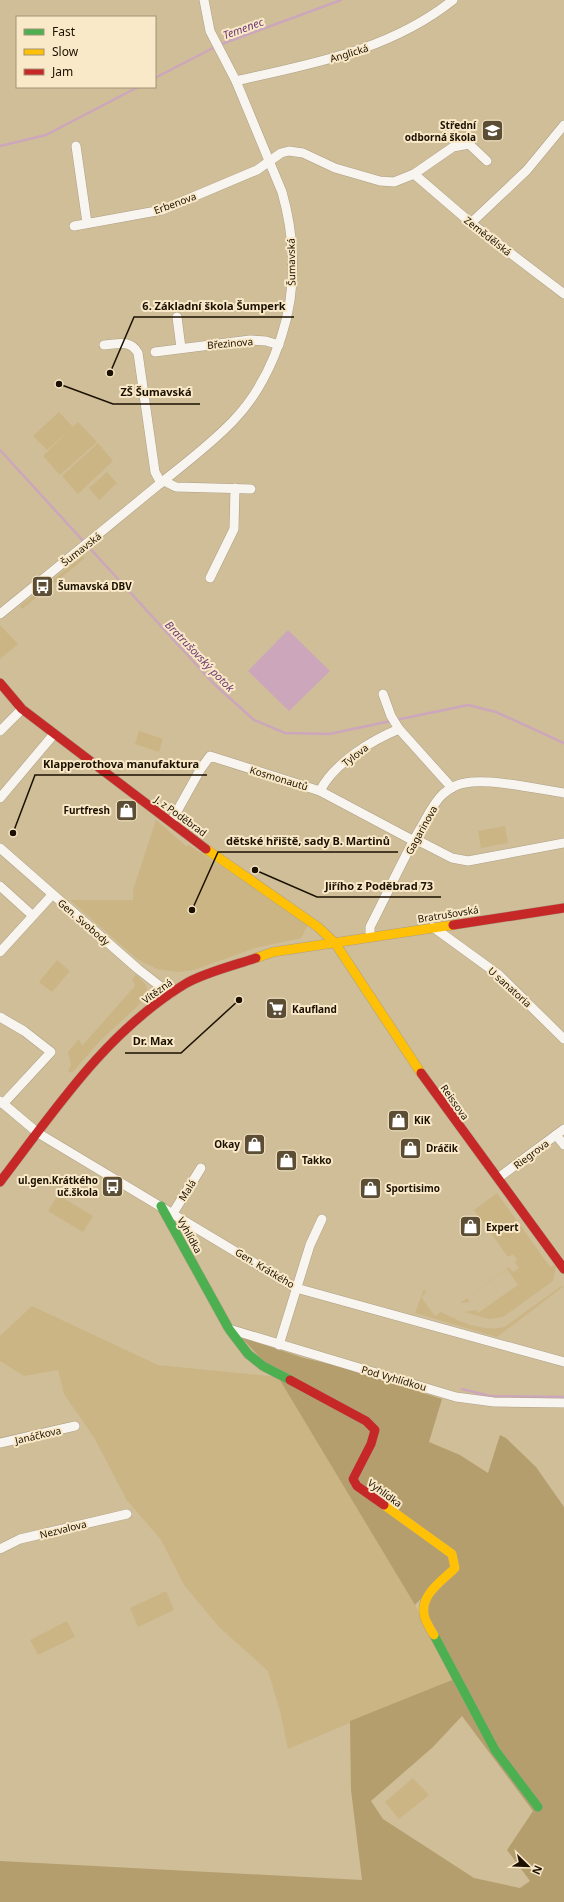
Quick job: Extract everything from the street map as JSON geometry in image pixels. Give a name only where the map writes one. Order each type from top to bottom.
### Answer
[{"type":"street","name":"Šumavská","points":[[0,614],[192,459],[233,422],[246,407],[265,378],[279,345],[290,300],[292,282],[292,262],[286,207],[282,192],[270,162],[236,81],[217,46],[200,0]]},
{"type":"street","name":"Šumavská","points":[[204,0],[206,14]]},
{"type":"street","name":"Anglická","points":[[236,81],[338,58],[376,45],[434,15],[453,0]]},
{"type":"street","points":[[471,223],[527,170],[564,125]]},
{"type":"street","points":[[270,162],[281,153],[289,151],[303,153],[335,168],[380,182],[394,182],[414,174],[453,147],[469,144],[487,161]]},
{"type":"street","points":[[76,146],[86,223]]},
{"type":"street","name":"Erbenova","points":[[74,226],[162,210],[257,170],[270,162]]},
{"type":"street","name":"Zemědělská","points":[[414,174],[471,223],[564,294]]},
{"type":"street","points":[[177,317],[181,348]]},
{"type":"street","name":"Březinova","points":[[155,352],[250,340],[266,341],[279,345]]},
{"type":"street","points":[[104,345],[126,343],[135,348],[138,353],[155,472],[162,482],[176,487],[251,488]]},
{"type":"street","points":[[210,578],[234,529],[235,488]]},
{"type":"street","name":"J. z Poděbrad","points":[[0,682],[22,709],[54,734],[171,822],[271,892],[318,927],[335,943]]},
{"type":"street","points":[[383,694],[391,716],[397,727],[452,788]]},
{"type":"street","points":[[0,732],[22,709]]},
{"type":"street","name":"Tylova","points":[[320,791],[332,774],[343,764],[379,737],[397,727]]},
{"type":"street","points":[[0,798],[54,734]]},
{"type":"street","name":"Kosmonautů","points":[[171,822],[200,770],[210,756],[320,791],[452,858],[468,861],[564,843]]},
{"type":"street","name":"Gagarinova","points":[[370,937],[370,927],[414,840],[435,803],[452,788],[464,783],[476,782],[506,784],[564,793]]},
{"type":"street","name":"Gen. Svobody","points":[[0,848],[138,969],[170,994]]},
{"type":"street","points":[[0,886],[32,915]]},
{"type":"street","points":[[0,952],[32,915],[52,895]]},
{"type":"street","name":"Bratrušovská","points":[[335,943],[564,908]]},
{"type":"street","name":"U sanatoria","points":[[433,927],[499,974],[564,1039]]},
{"type":"street","name":"Vítězná","points":[[0,1182],[86,1070],[120,1033],[170,994],[186,984],[217,970],[273,952],[335,943]]},
{"type":"street","name":"Reissova","points":[[335,943],[401,1045],[473,1146],[564,1269]]},
{"type":"street","points":[[0,1017],[24,1031],[51,1052],[2,1103]]},
{"type":"street","name":"Gen. Krátkého","points":[[2,1103],[38,1133],[296,1288],[564,1362]]},
{"type":"street","name":"Riegrova","points":[[498,1178],[564,1128]]},
{"type":"street","points":[[556,1135],[564,1145]]},
{"type":"street","name":"Malá","points":[[173,1213],[201,1168]]},
{"type":"street","name":"Vyhlídka","points":[[161,1206],[229,1329],[248,1354],[263,1366],[366,1421],[375,1430],[373,1444],[356,1469],[353,1479],[357,1486],[452,1554],[455,1568],[428,1595],[424,1602],[425,1618],[494,1750],[538,1807]]},
{"type":"street","points":[[279,1345],[310,1245],[322,1219]]},
{"type":"street","name":"Pod Vyhlídkou","points":[[229,1329],[456,1397],[494,1402],[564,1403]]},
{"type":"street","name":"Janáčkova","points":[[0,1443],[75,1426]]},
{"type":"street","name":"Nezvalova","points":[[0,1549],[20,1540],[127,1514]]},
{"type":"shaded area","points":[[59,412],[73,427],[47,450],[33,436]]},
{"type":"shaded area","points":[[78,422],[97,442],[60,475],[43,456]]},
{"type":"shaded area","points":[[98,443],[113,461],[78,494],[62,476]]},
{"type":"shaded area","points":[[107,472],[117,483],[99,500],[89,488]]},
{"type":"shaded area","points":[[83,556],[85,558],[22,609],[20,606]]},
{"type":"shaded area","points":[[0,625],[18,644],[0,659]]},
{"type":"shaded area","points":[[288,630],[330,671],[289,711],[248,671]]},
{"type":"shaded area","points":[[139,731],[163,739],[159,752],[135,744]]},
{"type":"shaded area","points":[[156,820],[186,846],[189,845],[308,925],[301,938],[255,948],[194,970],[178,972],[157,969],[137,959],[70,900],[133,900],[133,890]]},
{"type":"shaded area","points":[[505,826],[508,843],[481,848],[478,831]]},
{"type":"shaded area","points":[[57,960],[70,971],[52,992],[39,982]]},
{"type":"shaded area","points":[[136,975],[144,982],[147,988],[148,991],[146,998],[99,1042],[72,1073],[68,1071],[71,1065],[68,1052],[79,1039],[82,1046],[135,986],[132,979]]},
{"type":"shaded area","points":[[497,1193],[550,1267],[554,1265],[556,1267],[553,1281],[503,1317],[489,1319],[464,1312],[476,1310],[478,1313],[518,1285],[507,1269],[467,1298],[470,1302],[460,1303],[509,1267],[513,1272],[519,1268],[515,1262],[517,1260],[513,1254],[508,1257],[474,1210]]},
{"type":"shaded area","points":[[58,1195],[93,1216],[83,1232],[48,1211]]},
{"type":"shaded area","points":[[564,1286],[497,1337],[415,1313],[421,1297],[435,1316],[441,1312],[473,1325],[498,1328],[506,1326],[560,1287]]},
{"type":"shaded area","points":[[424,1289],[426,1293],[421,1297]]},
{"type":"shaded area","points":[[32,1306],[158,1365],[278,1377],[415,1605],[452,1680],[288,1749],[280,1711],[268,1671],[219,1627],[184,1585],[161,1540],[126,1499],[95,1439],[64,1394],[58,1370],[24,1376],[0,1361],[0,1336]]},
{"type":"shaded area","points":[[241,1337],[304,1358],[334,1365],[442,1399],[429,1442],[460,1455],[488,1473],[500,1435],[506,1438],[536,1467],[564,1507],[564,1902],[0,1902],[0,1861],[362,1880],[351,1790],[350,1721],[452,1680],[425,1609],[443,1576],[415,1605],[278,1377]],"holes":[[[462,1716],[533,1811],[507,1850],[530,1881],[520,1888],[474,1878],[383,1819],[371,1801],[433,1747]]]},
{"type":"shaded area","points":[[166,1591],[174,1610],[138,1627],[130,1608]]},
{"type":"shaded area","points":[[67,1621],[75,1637],[38,1655],[30,1640]]},
{"type":"shaded area","points":[[413,1778],[429,1795],[399,1819],[385,1802]]},
{"type":"waterway","name":"Temenec","points":[[219,45],[341,0]]},
{"type":"waterway","name":"Temenec","points":[[156,77],[215,47]]},
{"type":"waterway","name":"Temenec","points":[[0,146],[46,135],[136,88]]},
{"type":"waterway","name":"Bratrušovský potok","points":[[0,450],[214,684],[254,720],[285,733],[329,734],[391,721]]},
{"type":"waterway","name":"Bratrušovský potok","points":[[396,720],[468,705],[496,712],[564,743]]},
{"type":"waterway","points":[[462,1389],[490,1396],[564,1397]]},
{"type":"traffic: fast","points":[[161,1206],[229,1329],[248,1354],[263,1366],[290,1380]]},
{"type":"traffic: fast","points":[[434,1635],[495,1750],[538,1807]]},
{"type":"traffic: slow","points":[[206,849],[318,927],[335,943],[421,1073]]},
{"type":"traffic: slow","points":[[256,958],[273,952],[453,925]]},
{"type":"traffic: slow","points":[[384,1505],[452,1554],[455,1568],[432,1590],[425,1603],[425,1618],[434,1635]]},
{"type":"traffic: jam","points":[[0,683],[22,709],[206,849]]},
{"type":"traffic: jam","points":[[453,925],[564,908]]},
{"type":"traffic: jam","points":[[0,1182],[62,1100],[106,1049],[130,1025],[157,1003],[192,980],[256,958]]},
{"type":"traffic: jam","points":[[421,1073],[564,1269]]},
{"type":"traffic: jam","points":[[290,1380],[366,1421],[375,1430],[371,1444],[353,1479],[357,1486],[384,1505]]},
{"type":"place","name":"Střední odborná škola","points":[[492,131]]},
{"type":"place","name":"6. Základní škola Šumperk","points":[[110,373]]},
{"type":"place","name":"ZŠ Šumavská","points":[[59,384]]},
{"type":"place","name":"Šumavská DBV","points":[[43,586]]},
{"type":"place","name":"Furtfresh","points":[[126,810]]},
{"type":"place","name":"Klapperothova manufaktura","points":[[13,833]]},
{"type":"place","name":"Jiřího z Poděbrad 73","points":[[255,870]]},
{"type":"place","name":"dětské hřiště, sady B. Martinů","points":[[192,910]]},
{"type":"place","name":"Dr. Max","points":[[239,1000]]},
{"type":"place","name":"Kaufland","points":[[277,1009]]},
{"type":"place","name":"KiK","points":[[399,1120]]},
{"type":"place","name":"Okay","points":[[255,1144]]},
{"type":"place","name":"Dráčik","points":[[410,1148]]},
{"type":"place","name":"Takko","points":[[286,1160]]},
{"type":"place","name":"ul.gen.Krátkého uč.škola","points":[[113,1186]]},
{"type":"place","name":"Sportisimo","points":[[370,1188]]},
{"type":"place","name":"Expert","points":[[471,1227]]}]
